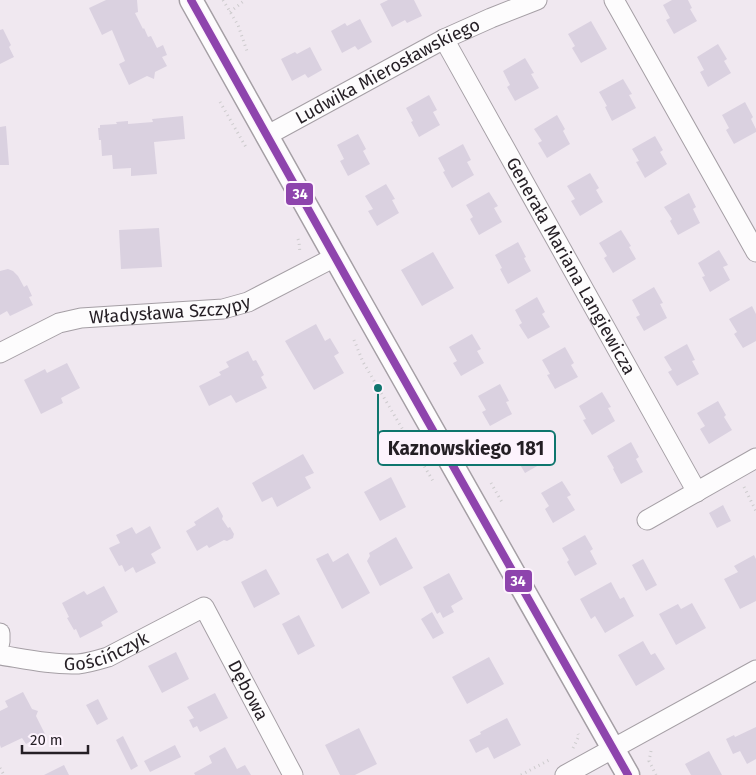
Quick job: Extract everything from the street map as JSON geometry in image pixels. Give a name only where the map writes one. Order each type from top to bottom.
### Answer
[{"type":"street","points":[[191,0],[628,775]]},
{"type":"street","name":"Ludwika Mierosławskiego","points":[[266,136],[444,39],[537,0]]},
{"type":"street","points":[[614,0],[756,252]]},
{"type":"street","name":"Generała Mariana Langiewicza","points":[[444,39],[697,492]]},
{"type":"street","name":"Władysława Szczypy","points":[[0,353],[59,324],[81,318],[223,309],[248,302],[335,257]]},
{"type":"street","points":[[647,520],[756,458]]},
{"type":"street","name":"Gościńczyk","points":[[0,655],[78,664],[92,662],[108,657],[204,607]]},
{"type":"street","name":"Dębowa","points":[[204,607],[293,775]]},
{"type":"street","points":[[0,633],[0,642]]},
{"type":"street","points":[[565,775],[756,670]]},
{"type":"path","points":[[223,0],[238,25],[248,53]]},
{"type":"path","points":[[230,12],[245,0]]},
{"type":"path","points":[[226,113],[250,156]]},
{"type":"path","points":[[294,233],[299,242],[300,252],[297,261],[305,273]]},
{"type":"path","points":[[353,338],[363,362],[434,482]]},
{"type":"path","points":[[735,470],[756,511]]},
{"type":"path","points":[[491,483],[505,509]]},
{"type":"path","points":[[572,748],[579,736],[577,732]]},
{"type":"path","points":[[521,775],[556,757]]},
{"type":"path","points":[[0,768],[4,775]]},
{"type":"building","points":[[106,0],[137,0],[138,12],[135,13],[143,29],[148,37],[151,36],[157,48],[163,45],[167,55],[162,57],[167,66],[155,72],[154,79],[147,76],[129,85],[119,64],[125,61],[112,30],[102,35],[89,8]]},
{"type":"building","points":[[388,0],[414,0],[422,16],[407,23],[405,20],[392,27],[380,4]]},
{"type":"building","points":[[672,0],[688,0],[692,8],[690,9],[697,21],[674,34],[666,20],[670,18],[663,5]]},
{"type":"building","points":[[360,19],[372,42],[358,50],[355,46],[342,53],[331,31],[345,23],[347,26]]},
{"type":"building","points":[[591,21],[607,49],[581,63],[572,48],[575,46],[568,34]]},
{"type":"building","points":[[3,29],[11,45],[9,47],[14,57],[0,64],[0,30]]},
{"type":"building","points":[[718,44],[727,59],[724,61],[731,73],[708,87],[700,72],[704,70],[697,57]]},
{"type":"building","points":[[310,47],[322,70],[308,78],[305,74],[292,81],[281,59]]},
{"type":"building","points":[[525,58],[534,73],[531,74],[539,88],[515,101],[507,87],[510,85],[503,71]]},
{"type":"building","points":[[623,79],[632,94],[629,95],[636,108],[612,121],[605,107],[607,106],[599,92]]},
{"type":"building","points":[[429,95],[437,110],[433,112],[440,125],[419,137],[406,108]]},
{"type":"building","points":[[745,102],[753,117],[751,119],[756,132],[734,144],[726,130],[729,128],[722,115]]},
{"type":"building","points":[[557,115],[565,129],[563,131],[570,144],[547,158],[538,143],[542,141],[534,129]]},
{"type":"building","points":[[183,116],[185,139],[154,142],[157,174],[131,176],[131,168],[113,169],[112,155],[102,156],[98,128],[100,128],[100,125],[128,121],[128,124],[153,122],[152,119]]},
{"type":"building","points":[[6,126],[9,165],[0,165],[0,127]]},
{"type":"building","points":[[358,134],[366,149],[363,151],[370,164],[348,176],[340,161],[344,159],[337,145]]},
{"type":"building","points":[[655,136],[663,150],[660,152],[667,164],[645,178],[636,162],[639,161],[632,149]]},
{"type":"building","points":[[463,144],[471,160],[467,162],[474,175],[452,188],[438,158]]},
{"type":"building","points":[[590,173],[599,188],[596,190],[603,202],[580,216],[571,201],[575,199],[567,186]]},
{"type":"building","points":[[386,184],[395,199],[392,200],[399,213],[377,226],[368,211],[373,209],[365,196]]},
{"type":"building","points":[[489,192],[498,206],[494,208],[502,222],[479,235],[470,219],[473,217],[466,205]]},
{"type":"building","points":[[689,193],[696,207],[693,209],[700,223],[678,235],[670,221],[672,219],[664,207]]},
{"type":"building","points":[[159,228],[162,267],[121,269],[119,230]]},
{"type":"building","points":[[621,230],[631,246],[629,247],[636,259],[613,273],[604,258],[607,256],[599,243]]},
{"type":"building","points":[[518,242],[531,271],[508,284],[495,255]]},
{"type":"building","points":[[719,250],[728,265],[723,267],[730,280],[710,292],[702,277],[705,276],[698,263]]},
{"type":"building","points":[[433,252],[454,288],[422,306],[401,270]]},
{"type":"building","points":[[8,269],[18,276],[24,287],[27,285],[32,296],[29,297],[33,305],[10,316],[7,311],[0,315],[0,271]]},
{"type":"building","points":[[654,287],[663,303],[660,304],[667,318],[644,331],[636,317],[640,315],[632,300]]},
{"type":"building","points":[[537,297],[545,312],[542,314],[550,327],[528,339],[519,325],[522,323],[515,310]]},
{"type":"building","points":[[752,306],[756,314],[756,341],[743,348],[734,334],[737,332],[729,319]]},
{"type":"building","points":[[316,324],[325,341],[330,338],[339,353],[334,356],[344,373],[314,390],[285,341]]},
{"type":"building","points":[[472,334],[481,349],[477,351],[484,363],[461,376],[453,363],[457,361],[449,347]]},
{"type":"building","points":[[687,344],[695,360],[692,361],[699,374],[677,386],[668,372],[672,370],[664,357]]},
{"type":"building","points":[[565,347],[574,363],[571,365],[578,377],[555,389],[547,375],[550,374],[542,360]]},
{"type":"building","points":[[248,351],[253,361],[256,360],[264,375],[261,377],[267,388],[236,403],[231,395],[209,406],[199,386],[221,375],[219,372],[229,367],[226,362]]},
{"type":"building","points":[[67,363],[80,388],[61,398],[63,403],[41,414],[24,380],[45,369],[47,373]]},
{"type":"building","points":[[500,384],[509,401],[506,402],[512,414],[490,426],[482,412],[486,410],[478,396]]},
{"type":"building","points":[[602,392],[611,407],[608,408],[615,421],[592,435],[583,420],[586,419],[579,406]]},
{"type":"building","points":[[718,401],[726,415],[724,417],[732,430],[709,444],[700,429],[705,426],[697,413]]},
{"type":"building","points":[[534,431],[543,446],[539,448],[546,461],[525,473],[516,458],[520,457],[513,444]]},
{"type":"building","points":[[631,442],[639,457],[636,459],[643,472],[621,484],[607,456]]},
{"type":"building","points":[[303,454],[314,473],[305,477],[311,488],[277,507],[272,497],[262,502],[252,483]]},
{"type":"building","points":[[391,477],[406,507],[380,521],[364,492]]},
{"type":"building","points":[[562,481],[571,495],[567,497],[575,510],[553,523],[545,509],[549,506],[541,493]]},
{"type":"building","points":[[723,505],[731,521],[717,528],[709,513]]},
{"type":"building","points":[[218,507],[223,516],[222,519],[234,534],[233,538],[227,541],[224,540],[209,548],[207,545],[197,551],[186,531],[196,525],[194,522]]},
{"type":"building","points":[[150,526],[161,548],[151,554],[156,563],[136,573],[133,567],[125,572],[122,565],[119,566],[109,548],[120,543],[116,535],[132,527],[136,534]]},
{"type":"building","points":[[585,535],[593,549],[590,551],[597,564],[575,576],[562,548]]},
{"type":"building","points":[[396,537],[413,568],[380,586],[367,561],[370,556],[369,553]]},
{"type":"building","points":[[328,553],[333,562],[348,553],[370,593],[342,609],[316,559]]},
{"type":"building","points":[[754,555],[756,559],[756,601],[740,609],[724,579],[738,572],[734,566]]},
{"type":"building","points":[[643,559],[657,585],[646,591],[632,565]]},
{"type":"building","points":[[266,569],[280,594],[254,608],[241,582]]},
{"type":"building","points":[[449,573],[463,599],[451,606],[454,612],[443,618],[440,612],[437,614],[423,587]]},
{"type":"building","points":[[611,582],[620,599],[624,597],[634,616],[605,633],[595,616],[591,619],[580,599]]},
{"type":"building","points":[[104,586],[118,612],[101,622],[103,626],[80,638],[76,629],[74,630],[67,618],[69,617],[62,603],[84,591],[87,595]]},
{"type":"building","points":[[692,603],[706,628],[676,645],[659,614],[678,604],[681,609]]},
{"type":"building","points":[[432,612],[444,633],[433,639],[421,619]]},
{"type":"building","points":[[299,615],[315,646],[298,655],[282,624]]},
{"type":"building","points":[[643,641],[651,655],[655,653],[665,669],[636,686],[618,655]]},
{"type":"building","points":[[176,652],[189,679],[162,693],[148,666]]},
{"type":"building","points":[[489,657],[504,684],[467,704],[452,677]]},
{"type":"building","points":[[23,692],[32,709],[38,711],[36,716],[45,734],[26,744],[22,738],[1,748],[0,711],[8,707],[5,701]]},
{"type":"building","points":[[215,693],[228,718],[200,732],[197,726],[193,728],[189,720],[194,718],[187,707]]},
{"type":"building","points":[[98,699],[108,719],[97,725],[86,705]]},
{"type":"building","points":[[507,718],[521,745],[494,759],[488,747],[476,753],[469,740]]},
{"type":"building","points":[[756,727],[756,759],[747,764],[740,751],[733,754],[726,739]]},
{"type":"building","points":[[359,728],[377,764],[355,775],[340,775],[325,745]]},
{"type":"building","points":[[123,736],[138,766],[131,770],[116,740]]},
{"type":"building","points":[[175,745],[181,757],[150,772],[144,761]]},
{"type":"building","points":[[225,747],[237,769],[245,765],[251,775],[195,775],[194,773],[212,763],[209,756]]},
{"type":"building","points":[[709,751],[722,775],[691,775],[685,764]]},
{"type":"building","points":[[64,765],[69,775],[44,775]]},
{"type":"transit line","name":"34","points":[[191,0],[628,775]]},
{"type":"place","name":"Kaznowskiego 181","points":[[378,388]]}]
